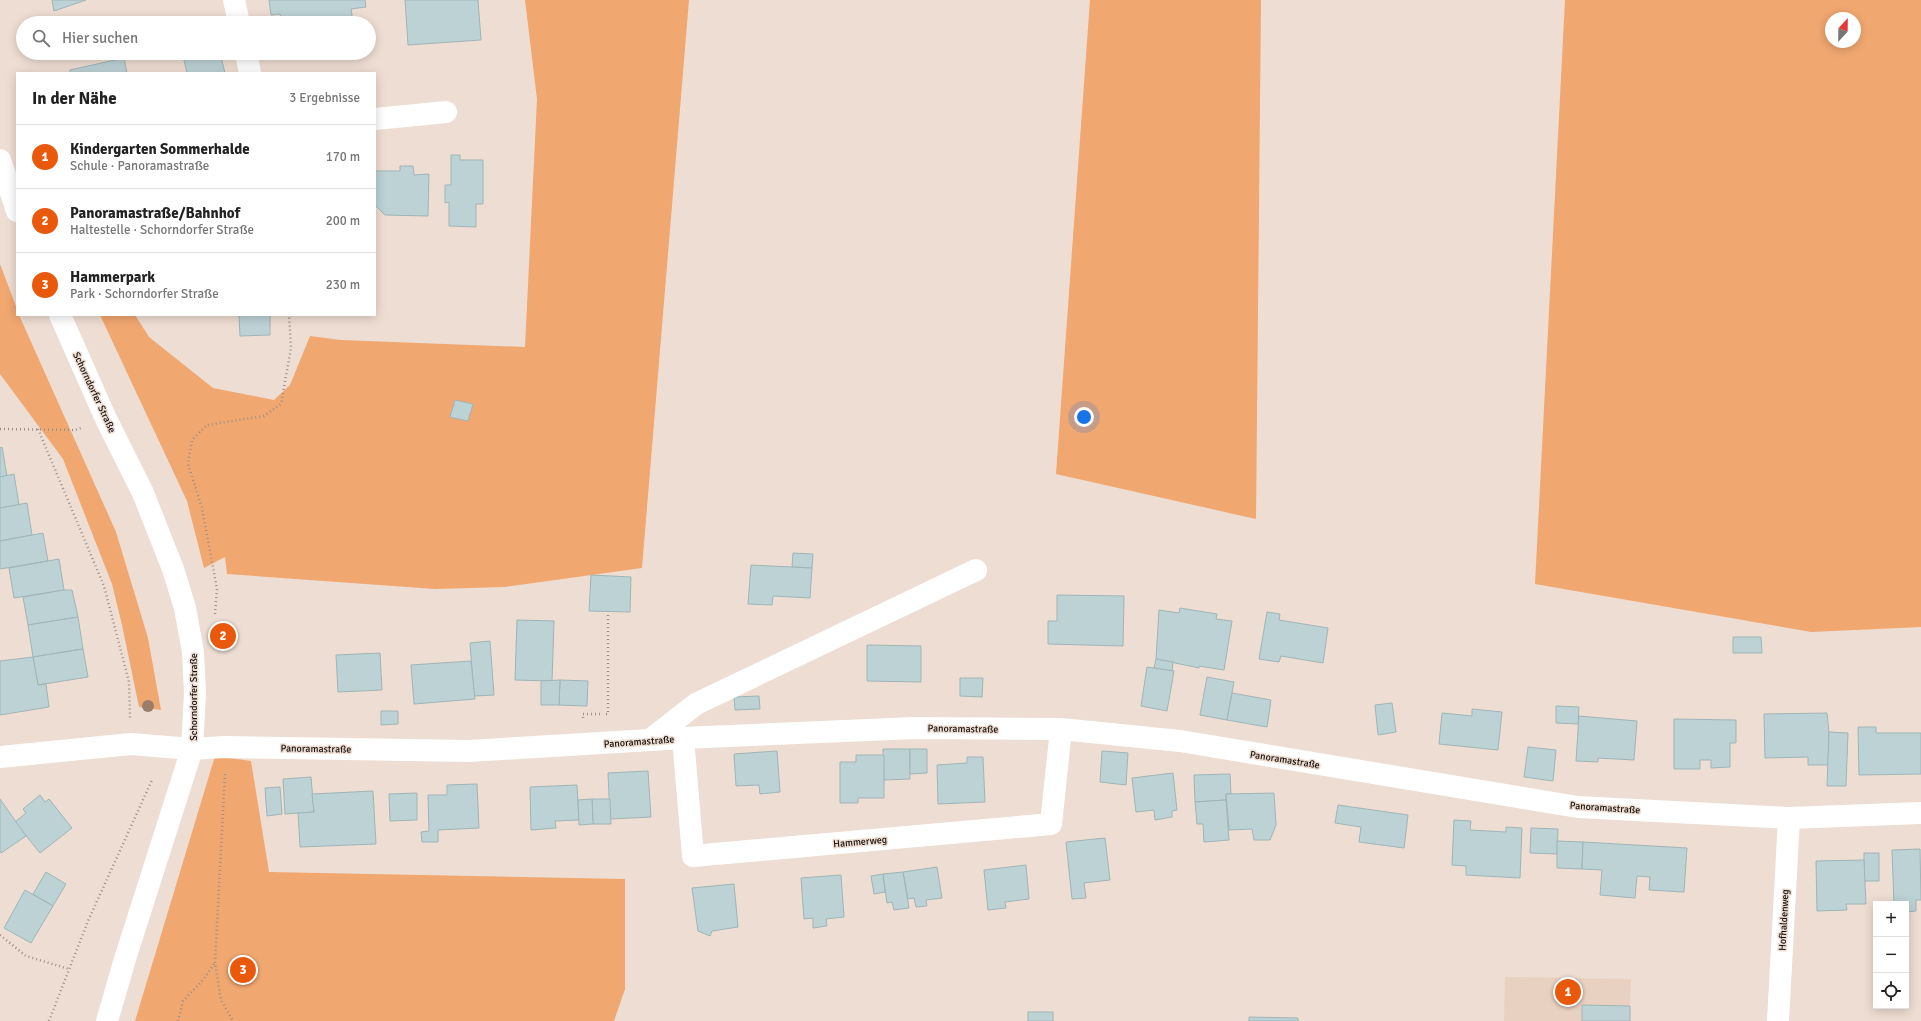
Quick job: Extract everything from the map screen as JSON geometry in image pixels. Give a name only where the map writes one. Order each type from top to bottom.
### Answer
[{"type":"street","points":[[234,0],[237,16]]},
{"type":"street","points":[[247,60],[250,72]]},
{"type":"street","points":[[376,119],[446,112]]},
{"type":"street","points":[[0,160],[16,208]]},
{"type":"street","name":"Schorndorfer Straße","points":[[60,316],[106,420],[143,493],[173,569],[185,608],[193,652],[195,693],[192,749],[107,1021]]},
{"type":"street","points":[[650,740],[696,704],[976,570]]},
{"type":"street","name":"Panoramastraße","points":[[0,757],[130,744],[192,749],[224,747],[469,752],[683,738],[915,728],[1061,729],[1180,741],[1578,806],[1789,818],[1921,814]]},
{"type":"street","name":"Hammerweg","points":[[683,738],[693,856],[1051,824],[1061,729]]},
{"type":"street","name":"Hofhaldenweg","points":[[1778,1021],[1789,818]]},
{"type":"path","points":[[214,619],[217,589],[202,508],[188,464],[192,440],[207,425],[264,416],[281,404],[291,348],[289,316]]},
{"type":"path","points":[[0,429],[75,430]]},
{"type":"path","points":[[38,429],[104,586],[129,682],[130,744]]},
{"type":"path","points":[[582,744],[584,714],[608,714],[608,612]]},
{"type":"path","points":[[49,1021],[69,968],[120,848],[160,763],[163,746]]},
{"type":"path","points":[[224,747],[226,784],[215,963],[221,1000],[233,1021]]},
{"type":"path","points":[[0,934],[26,956],[69,968]]},
{"type":"path","points":[[178,1021],[183,1002],[203,980],[215,963]]},
{"type":"shaded area","points":[[525,0],[689,0],[642,568],[504,587],[435,589],[227,574],[225,557],[204,568],[187,501],[100,316],[136,316],[149,337],[213,388],[274,400],[290,385],[310,336],[341,340],[525,347],[537,99]]},
{"type":"shaded area","points":[[1090,0],[1261,0],[1256,519],[1056,474]]},
{"type":"shaded area","points":[[1565,0],[1921,0],[1921,627],[1811,632],[1535,584]]},
{"type":"shaded area","points":[[0,264],[16,306],[16,316],[19,316],[116,532],[148,638],[161,710],[139,707],[112,584],[63,459],[0,374]]},
{"type":"shaded area","points":[[215,756],[251,761],[269,872],[625,879],[625,989],[614,1021],[135,1021]]},
{"type":"shaded area","points":[[1505,977],[1631,979],[1630,1006],[1582,1005],[1582,1021],[1504,1021]]},
{"type":"building","points":[[52,0],[86,0],[54,11]]},
{"type":"building","points":[[269,0],[365,0],[366,7],[351,9],[352,16],[271,15]]},
{"type":"building","points":[[405,0],[478,0],[481,40],[408,45]]},
{"type":"building","points":[[115,60],[124,60],[127,72],[70,72],[70,70]]},
{"type":"building","points":[[184,60],[222,60],[225,72],[187,72]]},
{"type":"building","points":[[451,155],[460,155],[460,160],[483,160],[483,204],[476,204],[476,227],[449,226],[449,202],[445,203],[445,185],[451,185]]},
{"type":"building","points":[[400,166],[413,166],[414,175],[429,174],[428,216],[385,215],[376,206],[376,171],[400,171]]},
{"type":"building","points":[[239,316],[270,316],[270,335],[240,336]]},
{"type":"building","points":[[455,400],[473,404],[468,421],[450,417]]},
{"type":"building","points":[[2,447],[7,476],[0,477],[0,448]]},
{"type":"building","points":[[14,474],[19,505],[0,508],[0,477]]},
{"type":"building","points":[[27,503],[32,535],[0,541],[0,508]]},
{"type":"building","points":[[43,533],[48,561],[0,569],[0,541]]},
{"type":"building","points":[[793,553],[813,554],[812,568],[792,567]]},
{"type":"building","points":[[59,559],[64,590],[14,598],[9,568]]},
{"type":"building","points":[[751,565],[812,568],[810,598],[773,596],[772,605],[748,604]]},
{"type":"building","points":[[591,575],[631,577],[630,612],[589,611]]},
{"type":"building","points":[[72,590],[78,617],[28,625],[23,597]]},
{"type":"building","points":[[1057,595],[1124,596],[1123,646],[1048,644],[1048,621],[1057,621]]},
{"type":"building","points":[[1180,608],[1217,614],[1216,619],[1232,621],[1224,670],[1199,666],[1199,668],[1156,659],[1159,610],[1179,613]]},
{"type":"building","points":[[1267,612],[1280,614],[1279,620],[1328,628],[1323,663],[1281,656],[1279,662],[1259,659]]},
{"type":"building","points":[[78,617],[83,649],[33,657],[28,625]]},
{"type":"building","points":[[517,620],[554,621],[552,681],[515,680]]},
{"type":"building","points":[[1733,637],[1761,637],[1762,653],[1733,653]]},
{"type":"building","points":[[490,641],[494,695],[474,696],[470,643]]},
{"type":"building","points":[[867,645],[921,646],[921,682],[867,681]]},
{"type":"building","points":[[83,649],[88,677],[38,685],[33,657]]},
{"type":"building","points":[[380,653],[382,690],[338,692],[336,655]]},
{"type":"building","points":[[33,657],[38,685],[46,684],[49,707],[0,715],[0,661]]},
{"type":"building","points":[[1156,659],[1173,662],[1172,671],[1154,668]]},
{"type":"building","points":[[471,661],[475,699],[414,704],[411,665]]},
{"type":"building","points":[[1147,667],[1174,671],[1167,711],[1141,706]]},
{"type":"building","points":[[1207,677],[1234,682],[1227,720],[1200,715]]},
{"type":"building","points":[[960,678],[983,678],[982,697],[960,696]]},
{"type":"building","points":[[560,680],[588,681],[587,706],[559,705]]},
{"type":"building","points":[[560,680],[559,705],[541,705],[541,681]]},
{"type":"building","points":[[1232,693],[1271,700],[1267,727],[1227,720]]},
{"type":"building","points":[[759,696],[760,709],[735,710],[734,697]]},
{"type":"building","points":[[1392,703],[1396,732],[1378,735],[1375,705]]},
{"type":"building","points":[[1556,706],[1579,707],[1578,724],[1556,723]]},
{"type":"building","points":[[1472,709],[1502,712],[1498,750],[1439,744],[1442,713],[1472,716]]},
{"type":"building","points":[[381,711],[398,711],[398,724],[381,725]]},
{"type":"building","points":[[1827,713],[1829,732],[1828,765],[1808,765],[1808,757],[1765,758],[1764,714]]},
{"type":"building","points":[[1579,716],[1637,721],[1634,760],[1598,758],[1598,762],[1576,761]]},
{"type":"building","points":[[1674,719],[1736,720],[1736,743],[1730,743],[1730,767],[1711,768],[1711,760],[1700,760],[1700,769],[1674,769]]},
{"type":"building","points":[[1858,727],[1876,727],[1876,733],[1921,733],[1921,774],[1859,775]]},
{"type":"building","points":[[1829,732],[1848,733],[1846,786],[1827,786]]},
{"type":"building","points":[[1528,747],[1556,750],[1553,781],[1524,777]]},
{"type":"building","points":[[883,749],[910,749],[910,779],[884,780]]},
{"type":"building","points":[[910,749],[927,749],[927,773],[910,774]]},
{"type":"building","points":[[777,751],[780,792],[760,794],[759,785],[736,786],[734,754]]},
{"type":"building","points":[[1102,751],[1128,753],[1126,785],[1100,782]]},
{"type":"building","points":[[856,755],[884,755],[884,798],[858,798],[858,803],[840,803],[840,762],[856,762]]},
{"type":"building","points":[[967,757],[983,757],[985,802],[938,804],[937,765],[967,763]]},
{"type":"building","points":[[648,771],[651,817],[610,819],[608,773]]},
{"type":"building","points":[[1173,773],[1177,810],[1172,811],[1172,817],[1155,820],[1154,810],[1136,812],[1132,778]]},
{"type":"building","points":[[1230,774],[1231,794],[1226,794],[1226,800],[1195,802],[1194,775]]},
{"type":"building","points":[[311,777],[314,812],[285,814],[283,779]]},
{"type":"building","points":[[477,784],[479,828],[438,830],[438,842],[422,842],[421,832],[429,831],[428,795],[447,795],[447,785]]},
{"type":"building","points":[[577,785],[579,820],[555,821],[556,828],[531,830],[530,787]]},
{"type":"building","points":[[280,787],[282,814],[267,816],[265,788]]},
{"type":"building","points":[[373,791],[376,844],[300,847],[298,813],[314,812],[312,794]]},
{"type":"building","points":[[417,793],[417,820],[390,821],[389,794]]},
{"type":"building","points":[[1274,793],[1276,825],[1270,840],[1254,840],[1252,829],[1229,830],[1226,794]]},
{"type":"building","points":[[40,795],[45,802],[49,799],[72,828],[40,853],[15,822],[26,813],[23,809]]},
{"type":"building","points":[[0,799],[26,836],[1,853],[0,851]]},
{"type":"building","points":[[592,799],[610,799],[611,824],[593,824]]},
{"type":"building","points":[[592,799],[593,824],[579,825],[578,800]]},
{"type":"building","points":[[1226,800],[1229,840],[1204,842],[1203,824],[1197,824],[1195,802]]},
{"type":"building","points":[[1338,805],[1408,815],[1404,848],[1359,842],[1361,827],[1335,823]]},
{"type":"building","points":[[1454,820],[1471,821],[1470,830],[1506,832],[1506,827],[1522,828],[1520,878],[1466,875],[1466,866],[1452,865]]},
{"type":"building","points":[[1531,828],[1558,829],[1557,854],[1530,853]]},
{"type":"building","points":[[1105,838],[1110,880],[1084,883],[1086,898],[1072,899],[1066,842]]},
{"type":"building","points":[[1557,841],[1583,842],[1582,869],[1557,868]]},
{"type":"building","points":[[1583,842],[1687,848],[1684,892],[1649,890],[1650,877],[1637,876],[1635,898],[1600,895],[1602,870],[1582,869]]},
{"type":"building","points":[[1920,849],[1921,900],[1916,900],[1916,911],[1909,912],[1909,901],[1894,901],[1892,850]]},
{"type":"building","points":[[1864,853],[1879,853],[1879,881],[1864,881]]},
{"type":"building","points":[[1864,860],[1866,904],[1846,904],[1847,910],[1817,911],[1816,861]]},
{"type":"building","points":[[1026,865],[1029,899],[1005,902],[1006,908],[988,910],[984,870]]},
{"type":"building","points":[[937,867],[942,898],[926,900],[927,906],[916,907],[914,898],[908,899],[903,872]]},
{"type":"building","points":[[46,872],[66,884],[53,906],[33,894]]},
{"type":"building","points":[[903,872],[909,908],[894,910],[892,902],[887,903],[883,874]]},
{"type":"building","points":[[883,874],[885,892],[874,894],[871,876]]},
{"type":"building","points":[[841,875],[844,917],[826,919],[827,926],[813,928],[813,918],[804,919],[801,878]]},
{"type":"building","points":[[734,884],[738,927],[712,931],[710,936],[698,931],[692,888]]},
{"type":"building","points":[[25,890],[53,906],[31,943],[4,928]]},
{"type":"building","points":[[1582,1005],[1630,1006],[1630,1021],[1582,1021]]},
{"type":"building","points":[[1028,1012],[1053,1012],[1053,1021],[1028,1021]]},
{"type":"building","points":[[1249,1017],[1298,1018],[1298,1021],[1249,1021]]},
{"type":"place","name":"Panoramastraße/Bahnhof","points":[[223,636]]},
{"type":"place","name":"Hammerpark","points":[[243,970]]},
{"type":"place","name":"Kindergarten Sommerhalde","points":[[1568,992]]}]
